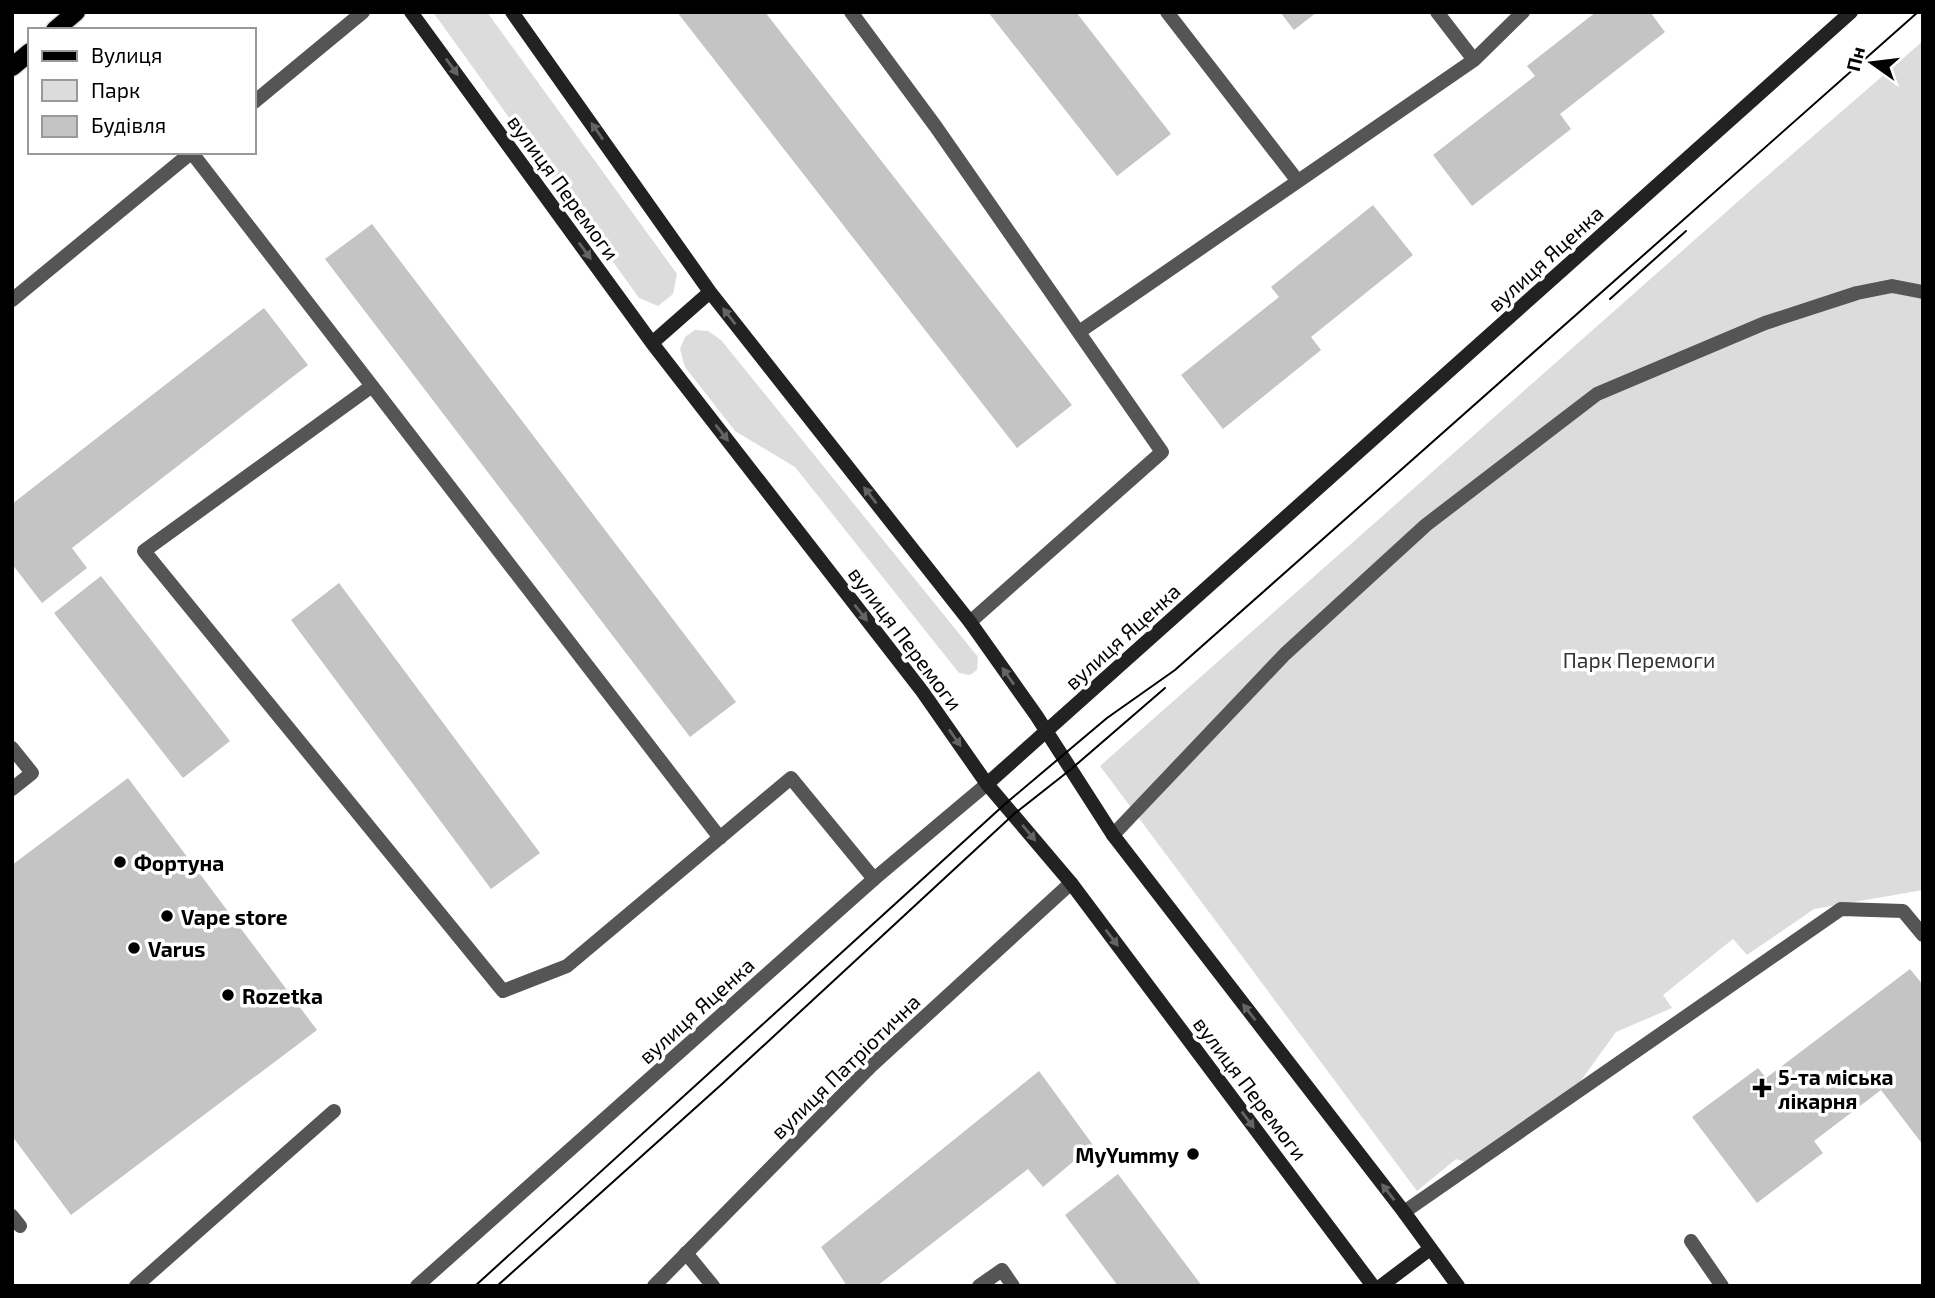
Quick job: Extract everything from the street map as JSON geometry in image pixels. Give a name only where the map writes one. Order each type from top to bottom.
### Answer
[{"type":"main road","points":[[57,28],[76,12]]},
{"type":"main road","name":"вулиця Перемоги","points":[[411,12],[652,343],[922,691],[987,784],[1071,883],[1373,1286]]},
{"type":"main road","name":"вулиця Перемоги","points":[[512,12],[710,292],[970,622],[1113,835],[1458,1286]]},
{"type":"main road","name":"вулиця Яценка","points":[[987,784],[1851,12]]},
{"type":"main road","points":[[12,67],[28,54]]},
{"type":"main road","points":[[652,343],[710,292]]},
{"type":"main road","points":[[1381,1286],[1430,1249]]},
{"type":"street","points":[[256,100],[363,12]]},
{"type":"street","points":[[851,12],[936,127],[1162,452],[970,622]]},
{"type":"street","points":[[1167,12],[1297,180]]},
{"type":"street","points":[[1437,12],[1474,60]]},
{"type":"street","points":[[1079,331],[1474,60],[1523,12]]},
{"type":"street","points":[[12,300],[190,154]]},
{"type":"street","points":[[194,154],[720,838]]},
{"type":"street","points":[[1113,835],[1285,654],[1426,525],[1597,394],[1765,323],[1857,293],[1892,286],[1923,292]]},
{"type":"street","points":[[372,386],[144,551],[503,990],[567,966],[790,778],[874,879]]},
{"type":"street","points":[[12,748],[32,773],[12,789]]},
{"type":"street","name":"вулиця Яценка","points":[[417,1286],[874,879],[987,784]]},
{"type":"street","name":"вулиця Патріотична","points":[[654,1286],[871,1066],[1071,883]]},
{"type":"street","points":[[1404,1212],[1841,909],[1903,911],[1923,936]]},
{"type":"street","points":[[136,1286],[334,1111]]},
{"type":"street","points":[[1691,1241],[1722,1286]]},
{"type":"street","points":[[686,1253],[713,1286]]},
{"type":"street","points":[[979,1286],[1002,1270],[1013,1286]]},
{"type":"green space","points":[[433,12],[487,12],[677,274],[673,294],[658,306],[639,298]]},
{"type":"green space","name":"Парк Перемоги","points":[[1923,41],[1923,890],[1814,909],[1747,955],[1733,939],[1663,995],[1672,1008],[1616,1032],[1559,1111],[1468,1163],[1456,1159],[1417,1191],[1100,766]]},
{"type":"green space","points":[[695,330],[708,331],[721,340],[978,657],[977,670],[970,675],[959,673],[795,467],[735,431],[685,367],[680,349],[685,337]]},
{"type":"building","points":[[677,12],[765,12],[1072,405],[1017,448]]},
{"type":"building","points":[[988,12],[1076,12],[1171,134],[1117,176]]},
{"type":"building","points":[[1280,12],[1317,12],[1294,30]]},
{"type":"building","points":[[1596,12],[1650,12],[1665,32],[1560,114],[1571,129],[1472,206],[1433,155],[1535,76],[1527,66]]},
{"type":"building","points":[[1373,205],[1413,255],[1311,337],[1321,350],[1223,429],[1181,375],[1279,297],[1271,287]]},
{"type":"building","points":[[372,224],[736,702],[690,737],[325,259]]},
{"type":"building","points":[[264,308],[308,365],[72,548],[87,568],[42,603],[12,564],[12,504]]},
{"type":"building","points":[[101,576],[230,741],[183,778],[54,613]]},
{"type":"building","points":[[339,583],[540,853],[491,889],[291,620]]},
{"type":"building","name":"Varus","points":[[128,778],[317,1030],[71,1215],[12,1136],[12,865]]},
{"type":"building","points":[[1910,969],[1923,985],[1923,1145],[1881,1090],[1814,1141],[1823,1153],[1757,1203],[1692,1117],[1758,1068],[1766,1078]]},
{"type":"building","points":[[1039,1071],[1093,1145],[1043,1187],[1028,1169],[877,1286],[847,1286],[821,1247]]},
{"type":"building","points":[[1118,1174],[1202,1286],[1118,1286],[1065,1215]]},
{"type":"tram line","points":[[475,1286],[1005,804],[1107,718],[1175,670],[1918,12]]},
{"type":"tram line","points":[[1610,299],[1686,231]]},
{"type":"tram line","points":[[497,1286],[722,1084],[1014,814],[1165,688]]},
{"type":"place","name":"Фортуна","points":[[120,862]]},
{"type":"place","name":"Vape store","points":[[167,916]]},
{"type":"place","name":"Varus","points":[[134,948]]},
{"type":"place","name":"Rozetka","points":[[228,995]]},
{"type":"place","name":"5-та міська лікарня","points":[[1762,1088]]},
{"type":"place","name":"MyYummy","points":[[1193,1154]]}]
